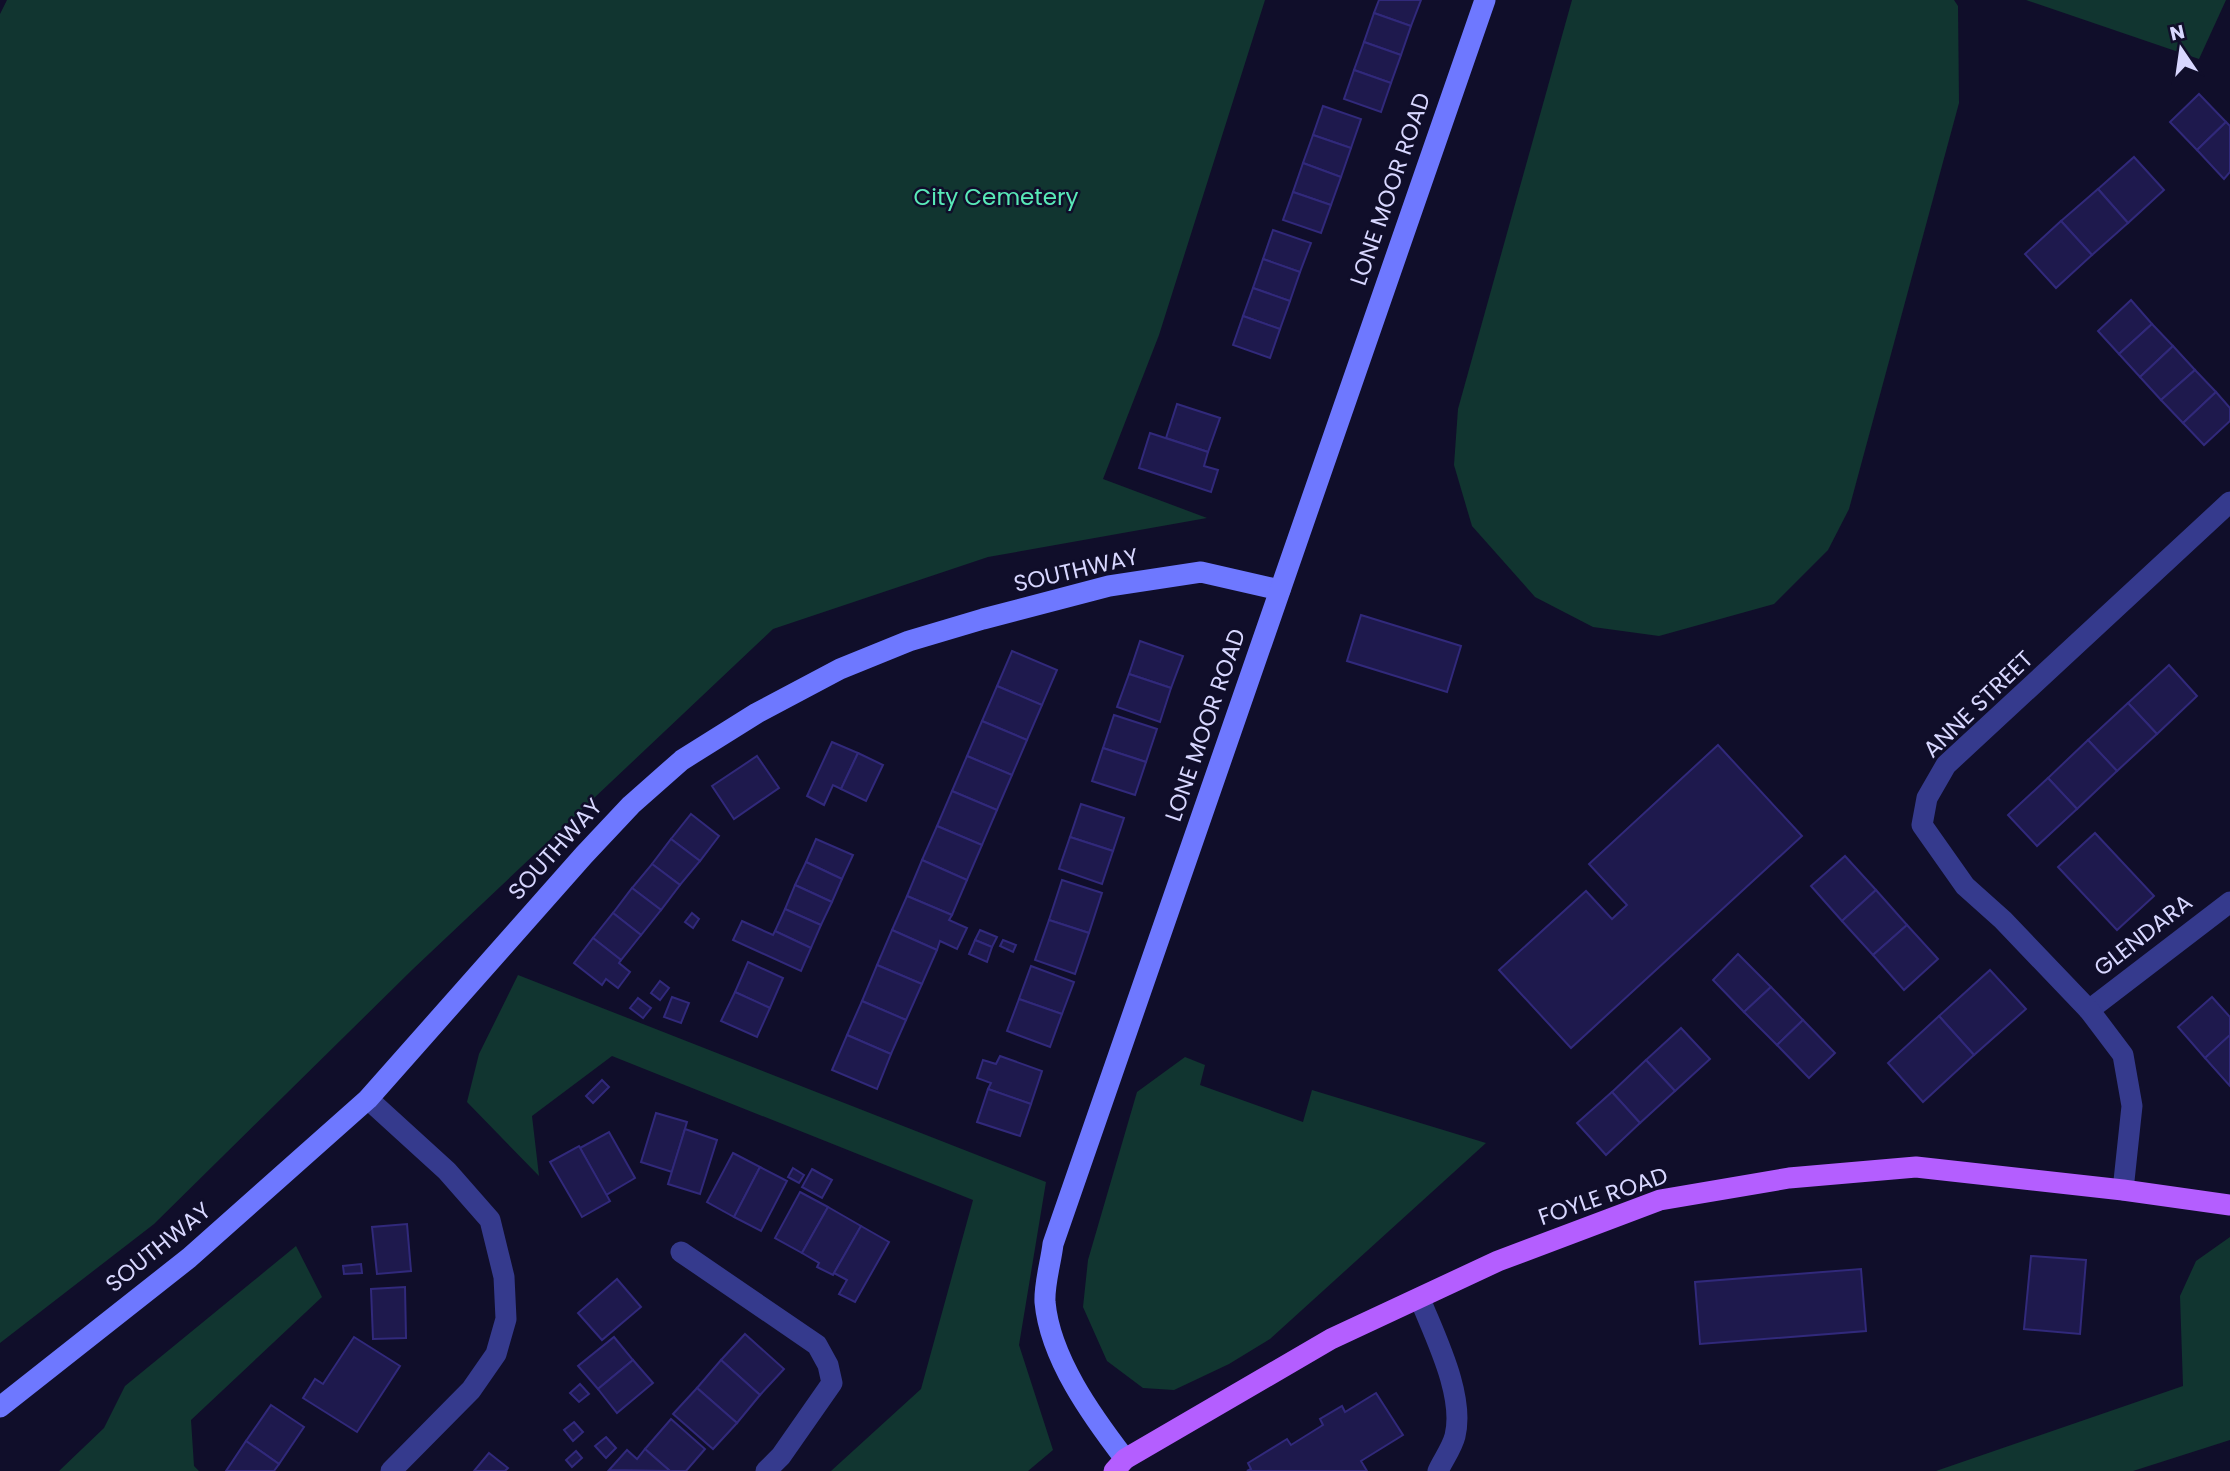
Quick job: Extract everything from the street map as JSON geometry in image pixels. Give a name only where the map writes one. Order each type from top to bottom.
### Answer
[{"type":"main road","name":"FOYLE ROAD","points":[[1119,1465],[1331,1339],[1498,1261],[1660,1200],[1789,1178],[1916,1167],[2230,1205]]},
{"type":"street","name":"LONE MOOR ROAD","points":[[1119,1465],[1106,1435],[1064,1367],[1052,1336],[1045,1301],[1053,1244],[1485,0]]},
{"type":"street","name":"ANNE STREET","points":[[2123,1190],[2132,1106],[2123,1055],[2089,1010],[2003,920],[1965,886],[1922,825],[1927,798],[1946,765],[2230,502]]},
{"type":"street","name":"SOUTHWAY","points":[[0,1408],[189,1258],[369,1099],[575,865],[631,805],[682,760],[757,713],[840,669],[909,640],[1109,586],[1201,572],[1280,590]]},
{"type":"street","name":"GLENDARA","points":[[2089,1010],[2227,911]]},
{"type":"street","points":[[369,1099],[447,1171],[490,1220],[504,1277],[506,1319],[496,1354],[471,1390],[391,1471]]},
{"type":"street","points":[[681,1252],[817,1345],[828,1365],[832,1383],[781,1456],[766,1471]]},
{"type":"street","points":[[1420,1299],[1445,1360],[1456,1399],[1455,1436],[1438,1471]]},
{"type":"green space","name":"City Cemetery","points":[[7,0],[1265,0],[1159,335],[1103,479],[1207,518],[988,557],[773,629],[413,969],[154,1224],[0,1343],[0,14]]},
{"type":"green space","points":[[1572,0],[1954,0],[1958,6],[1959,103],[1849,509],[1828,550],[1774,604],[1659,636],[1593,627],[1535,597],[1472,526],[1454,465],[1458,409]]},
{"type":"green space","points":[[2026,0],[2226,0],[2199,59]]},
{"type":"green space","points":[[518,975],[1046,1182],[1019,1345],[1053,1450],[1028,1471],[831,1471],[921,1389],[973,1200],[612,1056],[532,1116],[539,1176],[467,1102],[479,1054]]},
{"type":"green space","points":[[1185,1057],[1205,1065],[1200,1085],[1303,1122],[1312,1090],[1486,1143],[1270,1339],[1229,1364],[1174,1390],[1143,1388],[1107,1361],[1083,1307],[1088,1260],[1137,1092]]},
{"type":"green space","points":[[2230,1237],[2230,1440],[2133,1471],[1936,1471],[2183,1386],[2180,1296],[2196,1261]]},
{"type":"green space","points":[[296,1246],[322,1297],[191,1420],[194,1466],[199,1471],[59,1471],[104,1428],[125,1386]]},
{"type":"building","points":[[1379,0],[1421,0],[1411,26],[1374,13]]},
{"type":"building","points":[[1374,13],[1411,26],[1401,55],[1364,42]]},
{"type":"building","points":[[1364,42],[1401,55],[1391,83],[1354,70]]},
{"type":"building","points":[[1354,70],[1391,83],[1381,112],[1344,99]]},
{"type":"building","points":[[2199,94],[2226,122],[2197,150],[2170,122]]},
{"type":"building","points":[[1323,106],[1361,119],[1351,148],[1313,135]]},
{"type":"building","points":[[2226,122],[2230,126],[2230,172],[2224,179],[2197,150]]},
{"type":"building","points":[[1313,135],[1351,148],[1341,177],[1303,163]]},
{"type":"building","points":[[2134,157],[2164,190],[2128,223],[2098,189]]},
{"type":"building","points":[[1303,163],[1341,177],[1331,205],[1293,192]]},
{"type":"building","points":[[2098,189],[2128,223],[2092,255],[2061,221]]},
{"type":"building","points":[[1293,192],[1331,205],[1321,233],[1283,220]]},
{"type":"building","points":[[2061,221],[2092,255],[2056,288],[2025,254]]},
{"type":"building","points":[[1273,230],[1311,243],[1300,272],[1263,259]]},
{"type":"building","points":[[1263,259],[1300,272],[1290,301],[1253,288]]},
{"type":"building","points":[[1253,288],[1290,301],[1280,329],[1243,316]]},
{"type":"building","points":[[2131,300],[2152,324],[2119,354],[2098,331]]},
{"type":"building","points":[[1243,316],[1280,329],[1270,358],[1233,345]]},
{"type":"building","points":[[2152,324],[2173,346],[2140,377],[2119,354]]},
{"type":"building","points":[[2173,346],[2195,370],[2161,400],[2140,377]]},
{"type":"building","points":[[2195,370],[2216,392],[2183,423],[2161,400]]},
{"type":"building","points":[[2216,392],[2230,408],[2230,421],[2204,445],[2183,423]]},
{"type":"building","points":[[1177,404],[1220,418],[1208,452],[1166,438]]},
{"type":"building","points":[[1150,433],[1208,452],[1204,466],[1218,470],[1211,492],[1139,468]]},
{"type":"building","points":[[1361,615],[1461,646],[1447,692],[1347,661]]},
{"type":"building","points":[[1140,641],[1183,656],[1171,688],[1129,674]]},
{"type":"building","points":[[1012,651],[1057,670],[1042,705],[997,686]]},
{"type":"building","points":[[2169,665],[2197,696],[2157,734],[2128,703]]},
{"type":"building","points":[[1129,674],[1171,688],[1160,722],[1117,707]]},
{"type":"building","points":[[997,686],[1042,705],[1027,740],[982,721]]},
{"type":"building","points":[[2128,703],[2157,734],[2117,771],[2088,740]]},
{"type":"building","points":[[1114,715],[1157,729],[1146,762],[1103,748]]},
{"type":"building","points":[[982,721],[1027,740],[1012,775],[967,756]]},
{"type":"building","points":[[2088,740],[2117,771],[2077,809],[2048,778]]},
{"type":"building","points":[[832,742],[858,753],[841,789],[833,785],[824,805],[807,796]]},
{"type":"building","points":[[1718,745],[1802,836],[1571,1048],[1499,970],[1586,891],[1612,919],[1627,905],[1589,864]]},
{"type":"building","points":[[1103,748],[1146,762],[1135,795],[1092,781]]},
{"type":"building","points":[[858,753],[883,765],[866,801],[841,789]]},
{"type":"building","points":[[757,756],[779,788],[734,819],[712,786]]},
{"type":"building","points":[[967,756],[1012,775],[997,810],[952,791]]},
{"type":"building","points":[[2048,778],[2077,809],[2037,846],[2008,815]]},
{"type":"building","points":[[952,791],[997,810],[982,845],[937,826]]},
{"type":"building","points":[[1081,804],[1124,818],[1113,851],[1070,837]]},
{"type":"building","points":[[691,814],[719,836],[700,861],[671,839]]},
{"type":"building","points":[[937,826],[982,845],[967,880],[922,860]]},
{"type":"building","points":[[2095,833],[2154,896],[2117,930],[2058,867]]},
{"type":"building","points":[[1070,837],[1113,851],[1102,884],[1059,869]]},
{"type":"building","points":[[671,839],[700,861],[680,885],[652,864]]},
{"type":"building","points":[[816,839],[853,855],[842,879],[806,862]]},
{"type":"building","points":[[1845,856],[1876,890],[1842,921],[1811,886]]},
{"type":"building","points":[[922,860],[967,880],[952,915],[907,896]]},
{"type":"building","points":[[806,862],[842,879],[832,902],[795,885]]},
{"type":"building","points":[[652,864],[680,885],[661,910],[632,888]]},
{"type":"building","points":[[1062,880],[1102,893],[1089,933],[1049,920]]},
{"type":"building","points":[[795,885],[832,902],[821,925],[785,909]]},
{"type":"building","points":[[632,888],[661,910],[641,935],[613,913]]},
{"type":"building","points":[[1876,890],[1907,925],[1873,955],[1842,921]]},
{"type":"building","points":[[907,896],[952,915],[949,920],[967,928],[957,949],[940,941],[937,950],[892,930]]},
{"type":"building","points":[[785,909],[821,925],[811,948],[775,931]]},
{"type":"building","points":[[613,913],[641,935],[621,960],[593,938]]},
{"type":"building","points":[[692,913],[699,919],[693,928],[685,922]]},
{"type":"building","points":[[1049,920],[1089,933],[1075,974],[1035,960]]},
{"type":"building","points":[[742,921],[773,935],[775,931],[811,948],[801,971],[733,940]]},
{"type":"building","points":[[1907,925],[1938,959],[1904,990],[1873,955]]},
{"type":"building","points":[[892,930],[937,950],[922,984],[877,965]]},
{"type":"building","points":[[980,930],[997,937],[992,947],[975,940]]},
{"type":"building","points":[[593,938],[621,960],[619,963],[630,972],[618,988],[606,979],[602,985],[574,963]]},
{"type":"building","points":[[975,940],[992,947],[987,962],[969,954]]},
{"type":"building","points":[[1003,940],[1016,945],[1013,952],[1000,946]]},
{"type":"building","points":[[1738,954],[1771,987],[1744,1012],[1713,980]]},
{"type":"building","points":[[748,962],[783,978],[770,1008],[735,992]]},
{"type":"building","points":[[877,965],[922,984],[906,1020],[862,1001]]},
{"type":"building","points":[[1031,966],[1074,982],[1062,1014],[1019,999]]},
{"type":"building","points":[[1990,970],[2026,1009],[1974,1055],[1939,1016]]},
{"type":"building","points":[[660,981],[669,988],[660,1000],[651,993]]},
{"type":"building","points":[[1771,987],[1803,1020],[1777,1045],[1744,1012]]},
{"type":"building","points":[[735,992],[770,1008],[757,1037],[721,1021]]},
{"type":"building","points":[[672,997],[689,1003],[681,1023],[664,1017]]},
{"type":"building","points":[[2212,997],[2230,1017],[2230,1035],[2205,1058],[2178,1027]]},
{"type":"building","points":[[638,998],[651,1008],[643,1018],[630,1008]]},
{"type":"building","points":[[1019,999],[1062,1014],[1050,1047],[1007,1031]]},
{"type":"building","points":[[862,1001],[906,1020],[891,1054],[847,1035]]},
{"type":"building","points":[[1939,1016],[1974,1055],[1923,1102],[1888,1063]]},
{"type":"building","points":[[1803,1020],[1835,1053],[1809,1078],[1777,1045]]},
{"type":"building","points":[[1681,1028],[1710,1059],[1675,1091],[1646,1060]]},
{"type":"building","points":[[847,1035],[891,1054],[877,1089],[832,1070]]},
{"type":"building","points":[[2230,1035],[2230,1086],[2205,1058]]},
{"type":"building","points":[[1000,1056],[1042,1071],[1031,1104],[988,1089],[991,1083],[977,1078],[983,1060],[996,1064]]},
{"type":"building","points":[[1646,1060],[1675,1091],[1640,1123],[1612,1092]]},
{"type":"building","points":[[602,1080],[609,1087],[593,1103],[586,1096]]},
{"type":"building","points":[[988,1089],[1031,1104],[1020,1136],[977,1122]]},
{"type":"building","points":[[1612,1092],[1640,1123],[1606,1155],[1577,1123]]},
{"type":"building","points":[[656,1113],[687,1122],[672,1172],[641,1162]]},
{"type":"building","points":[[685,1129],[717,1140],[700,1194],[668,1184]]},
{"type":"building","points":[[609,1132],[635,1178],[606,1195],[580,1148]]},
{"type":"building","points":[[579,1146],[610,1201],[582,1217],[550,1162]]},
{"type":"building","points":[[733,1153],[760,1167],[734,1217],[707,1202]]},
{"type":"building","points":[[760,1167],[787,1181],[761,1231],[734,1217]]},
{"type":"building","points":[[793,1168],[804,1175],[799,1183],[788,1177]]},
{"type":"building","points":[[812,1169],[832,1180],[822,1198],[802,1187]]},
{"type":"building","points":[[800,1192],[828,1207],[802,1253],[775,1238]]},
{"type":"building","points":[[828,1207],[861,1226],[833,1275],[817,1267],[819,1263],[802,1253]]},
{"type":"building","points":[[407,1224],[411,1271],[377,1274],[372,1227]]},
{"type":"building","points":[[861,1226],[889,1242],[855,1302],[839,1294],[847,1280],[834,1273]]},
{"type":"building","points":[[2031,1256],[2086,1260],[2080,1334],[2024,1329]]},
{"type":"building","points":[[361,1264],[362,1273],[344,1274],[343,1266]]},
{"type":"building","points":[[1861,1269],[1866,1331],[1700,1344],[1695,1282]]},
{"type":"building","points":[[617,1279],[641,1307],[602,1340],[578,1313]]},
{"type":"building","points":[[405,1287],[406,1338],[373,1339],[371,1289]]},
{"type":"building","points":[[745,1334],[784,1369],[760,1395],[721,1360]]},
{"type":"building","points":[[354,1337],[400,1366],[357,1432],[303,1398],[315,1379],[323,1384]]},
{"type":"building","points":[[614,1337],[633,1360],[598,1389],[578,1366]]},
{"type":"building","points":[[633,1360],[653,1383],[617,1413],[598,1389]]},
{"type":"building","points":[[721,1360],[760,1395],[737,1423],[697,1388]]},
{"type":"building","points":[[580,1384],[589,1394],[579,1402],[570,1393]]},
{"type":"building","points":[[697,1388],[737,1423],[713,1449],[673,1414]]},
{"type":"building","points":[[1376,1393],[1403,1435],[1361,1461],[1367,1471],[1247,1471],[1251,1469],[1248,1463],[1287,1439],[1291,1445],[1323,1425],[1320,1419],[1342,1406],[1345,1412]]},
{"type":"building","points":[[271,1405],[304,1427],[279,1464],[246,1441]]},
{"type":"building","points":[[671,1419],[705,1449],[686,1471],[670,1471],[645,1449]]},
{"type":"building","points":[[574,1422],[583,1432],[573,1441],[564,1430]]},
{"type":"building","points":[[606,1437],[616,1448],[606,1458],[595,1446]]},
{"type":"building","points":[[246,1441],[279,1464],[274,1471],[226,1471]]},
{"type":"building","points":[[645,1449],[670,1471],[609,1470],[627,1450],[637,1459]]},
{"type":"building","points":[[576,1451],[582,1458],[572,1467],[566,1460]]},
{"type":"building","points":[[489,1453],[508,1468],[505,1471],[474,1471]]}]
